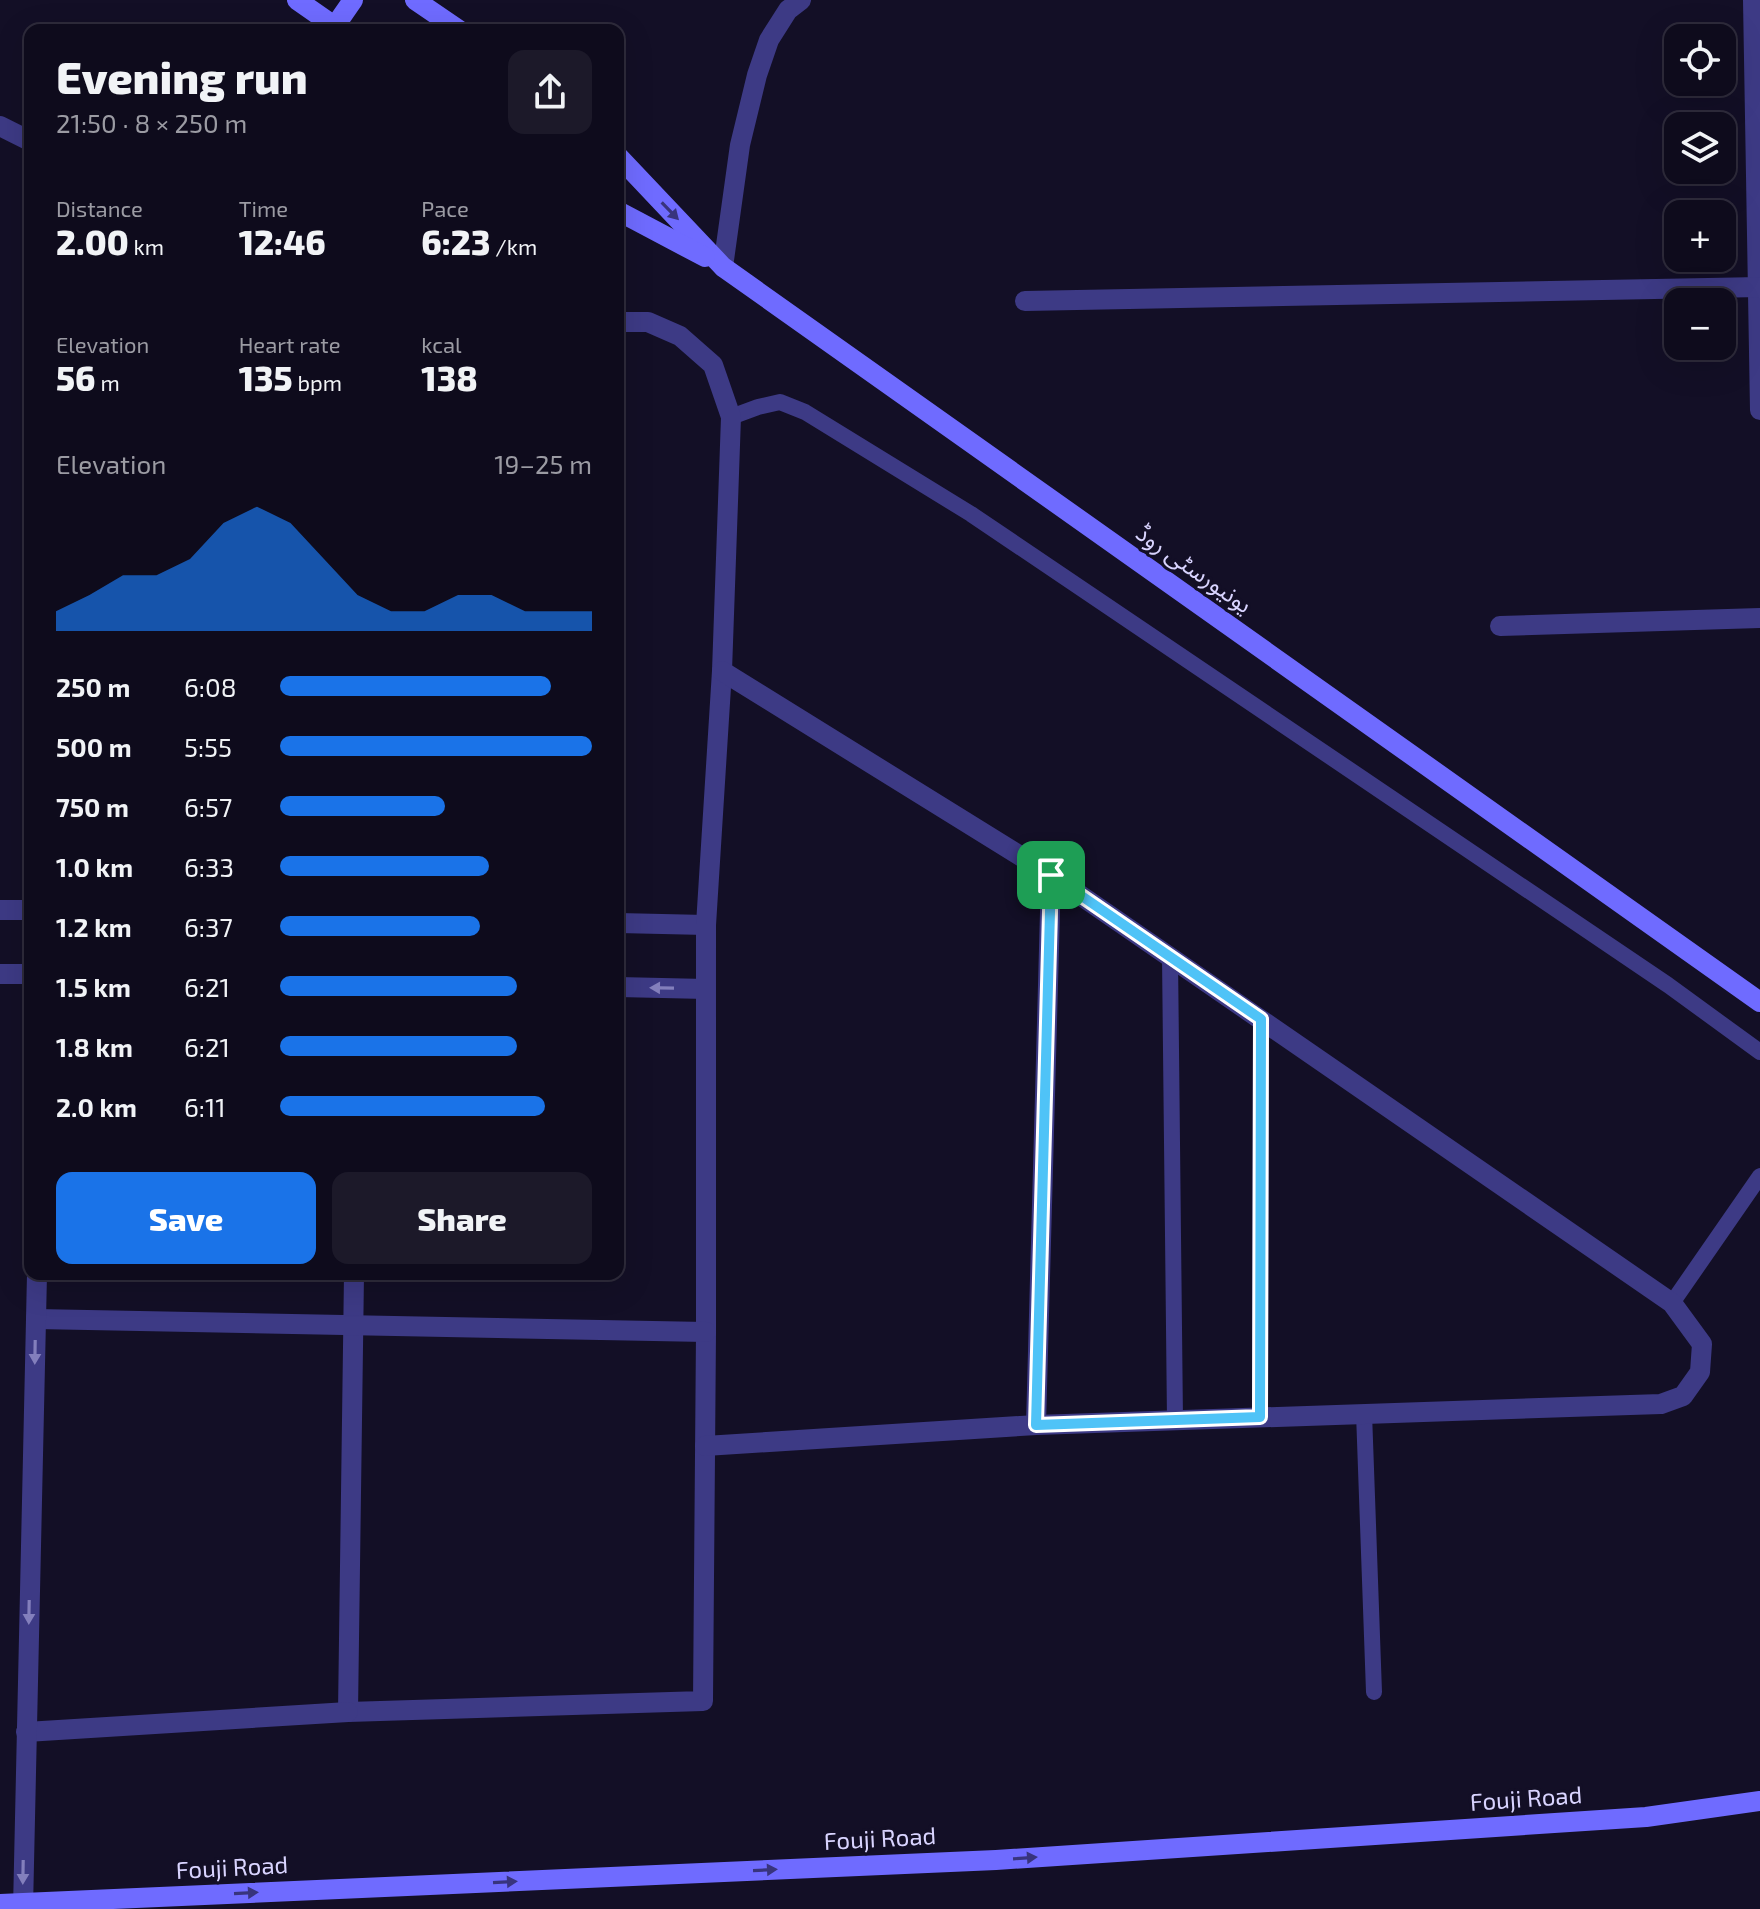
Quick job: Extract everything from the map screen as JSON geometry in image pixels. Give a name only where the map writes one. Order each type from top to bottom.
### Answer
[{"type":"main road","points":[[297,0],[332,24]]},
{"type":"main road","points":[[340,24],[353,0]]},
{"type":"main road","points":[[415,0],[450,24]]},
{"type":"main road","name":"یونیورسٹی روڈ","points":[[624,162],[723,267],[1760,1002]]},
{"type":"main road","points":[[624,214],[723,267]]},
{"type":"main road","name":"Fouji Road","points":[[0,1904],[23,1906],[996,1860],[1646,1817],[1760,1801]]},
{"type":"street","points":[[723,267],[740,145],[757,75],[769,40],[788,10],[801,0]]},
{"type":"street","points":[[1753,0],[1760,410]]},
{"type":"street","points":[[0,126],[24,138]]},
{"type":"street","points":[[1025,301],[1759,287]]},
{"type":"street","points":[[26,1732],[348,1712],[703,1701],[706,925],[722,671],[731,417],[713,365],[680,336],[648,322],[624,322]]},
{"type":"street","points":[[1500,626],[1760,618]]},
{"type":"street","points":[[705,1446],[1036,1425],[1661,1404],[1683,1396],[1700,1372],[1702,1344],[1672,1303],[1261,1019],[1051,875],[722,671]]},
{"type":"street","points":[[1036,1425],[1051,875]]},
{"type":"street","points":[[0,910],[24,910]]},
{"type":"street","points":[[624,923],[706,925]]},
{"type":"street","points":[[0,974],[24,974]]},
{"type":"street","points":[[624,987],[706,989]]},
{"type":"street","points":[[0,1894],[23,1906],[37,1280]]},
{"type":"street","points":[[348,1712],[354,1280]]},
{"type":"street","points":[[36,1319],[706,1332]]},
{"type":"lane","points":[[731,417],[780,402],[805,412],[945,498],[1655,976],[1760,1052]]},
{"type":"lane","points":[[1170,957],[1175,1420]]},
{"type":"lane","points":[[1260,1417],[1261,1019]]},
{"type":"lane","points":[[1672,1303],[1760,1176]]},
{"type":"lane","points":[[1364,1413],[1374,1692]]},
{"type":"route","points":[[1051,875],[1261,1019],[1260,1417],[1036,1425],[1051,875]]}]
